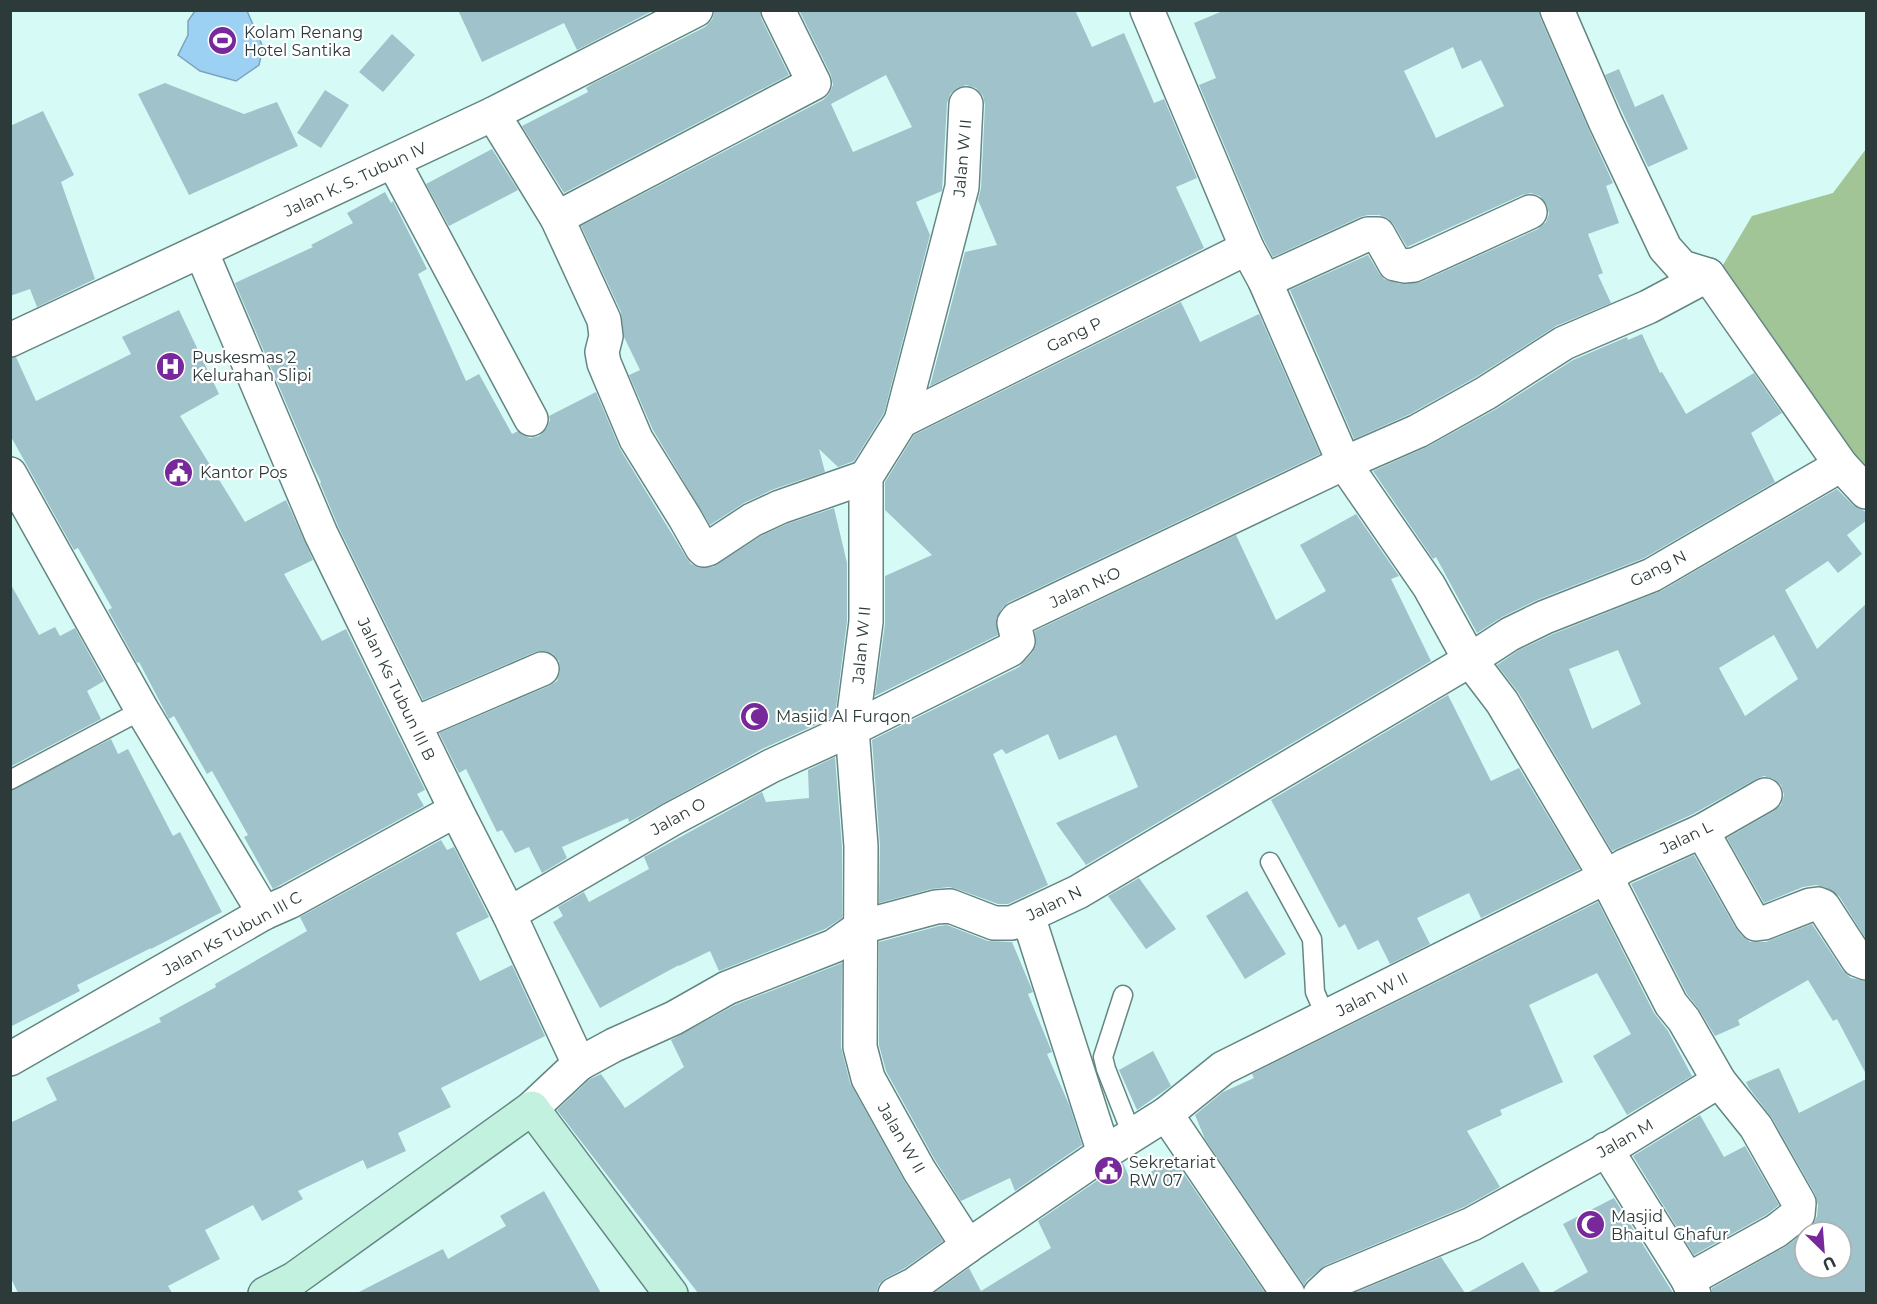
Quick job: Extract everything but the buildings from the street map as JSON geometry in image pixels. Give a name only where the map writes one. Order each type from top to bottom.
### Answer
[{"type":"street","name":"Jalan K. S. Tubun IV","points":[[10,340],[493,114],[696,10]]},
{"type":"street","points":[[556,218],[814,83],[778,10]]},
{"type":"street","points":[[1147,10],[1247,248],[1265,281],[1344,463],[1429,586],[1470,660],[1502,702],[1606,877],[1671,1004],[1684,1020],[1719,1081],[1756,1127],[1798,1203],[1798,1214],[1691,1287],[1606,1149]]},
{"type":"street","points":[[1557,10],[1605,121],[1665,248],[1682,267],[1708,275],[1841,465],[1866,492]]},
{"type":"street","name":"Jalan W II","points":[[966,104],[962,187],[900,421],[866,477],[866,621],[852,729],[861,846],[860,1047],[864,1067],[919,1170],[968,1246]]},
{"type":"street","points":[[493,114],[556,218],[604,320],[606,336],[602,352],[604,363],[636,439],[704,550],[752,520],[780,507],[866,477]]},
{"type":"street","points":[[393,161],[531,419]]},
{"type":"street","points":[[1265,281],[1374,233],[1378,234],[1395,264],[1414,266],[1530,212]]},
{"type":"street","name":"Gang P","points":[[900,421],[1247,248]]},
{"type":"street","name":"Jalan Ks Tubun III B","points":[[201,251],[321,534],[509,914],[579,1064]]},
{"type":"street","points":[[1344,463],[1418,431],[1486,393],[1564,343],[1648,307],[1708,275]]},
{"type":"street","name":"Jalan N:O","points":[[852,729],[1010,650],[1018,641],[1014,623],[1017,619],[1344,463]]},
{"type":"street","name":"Gang N","points":[[1470,660],[1510,634],[1545,617],[1652,575],[1841,465]]},
{"type":"street","points":[[10,474],[142,710],[264,913]]},
{"type":"street","name":"Jalan N","points":[[579,1064],[614,1045],[674,1018],[727,988],[834,945],[861,927],[936,907],[950,906],[994,922],[1012,923],[1028,916],[1078,892],[1470,660]]},
{"type":"street","points":[[414,724],[542,669]]},
{"type":"street","name":"Jalan O","points":[[509,914],[692,808],[771,766],[852,729]]},
{"type":"street","name":"Jalan L","points":[[1606,877],[1624,866],[1702,831],[1764,795]]},
{"type":"street","name":"Jalan Ks Tubun III C","points":[[10,1059],[264,913],[289,902],[456,810]]},
{"type":"street","points":[[1702,831],[1756,924],[1818,904],[1823,906],[1858,960],[1866,963]]},
{"type":"street","name":"Jalan W II","points":[[895,1293],[915,1284],[1104,1153],[1166,1114],[1222,1068],[1606,877]]},
{"type":"street","points":[[1028,916],[1104,1153]]},
{"type":"street","points":[[265,1293],[294,1279],[532,1108],[579,1064]]},
{"type":"street","name":"Jalan M","points":[[1320,1293],[1333,1282],[1472,1224],[1606,1149],[1719,1081]]},
{"type":"street","points":[[532,1108],[671,1293]]},
{"type":"street","points":[[1166,1114],[1288,1293]]},
{"type":"lane","points":[[10,780],[142,710]]},
{"type":"lane","points":[[1270,862],[1312,939],[1314,984],[1326,1017]]},
{"type":"lane","points":[[1123,994],[1103,1058],[1132,1135]]},
{"type":"green space","points":[[1866,149],[1866,492],[1717,275],[1752,216],[1833,193]]},
{"type":"water","name":"Kolam Renang Hotel Santika","points":[[195,11],[247,11],[263,47],[259,65],[236,81],[200,71],[178,55],[188,35],[188,21]]},
{"type":"place","name":"Kolam Renang Hotel Santika","points":[[223,41]]},
{"type":"place","name":"Puskesmas 2 Kelurahan Slipi","points":[[171,366]]},
{"type":"place","name":"Kantor Pos","points":[[179,472]]},
{"type":"place","name":"Masjid Al Furqon","points":[[755,716]]},
{"type":"place","name":"Sekretariat RW 07","points":[[1108,1171]]},
{"type":"place","name":"Masjid Bhaitul Ghafur","points":[[1590,1225]]}]
